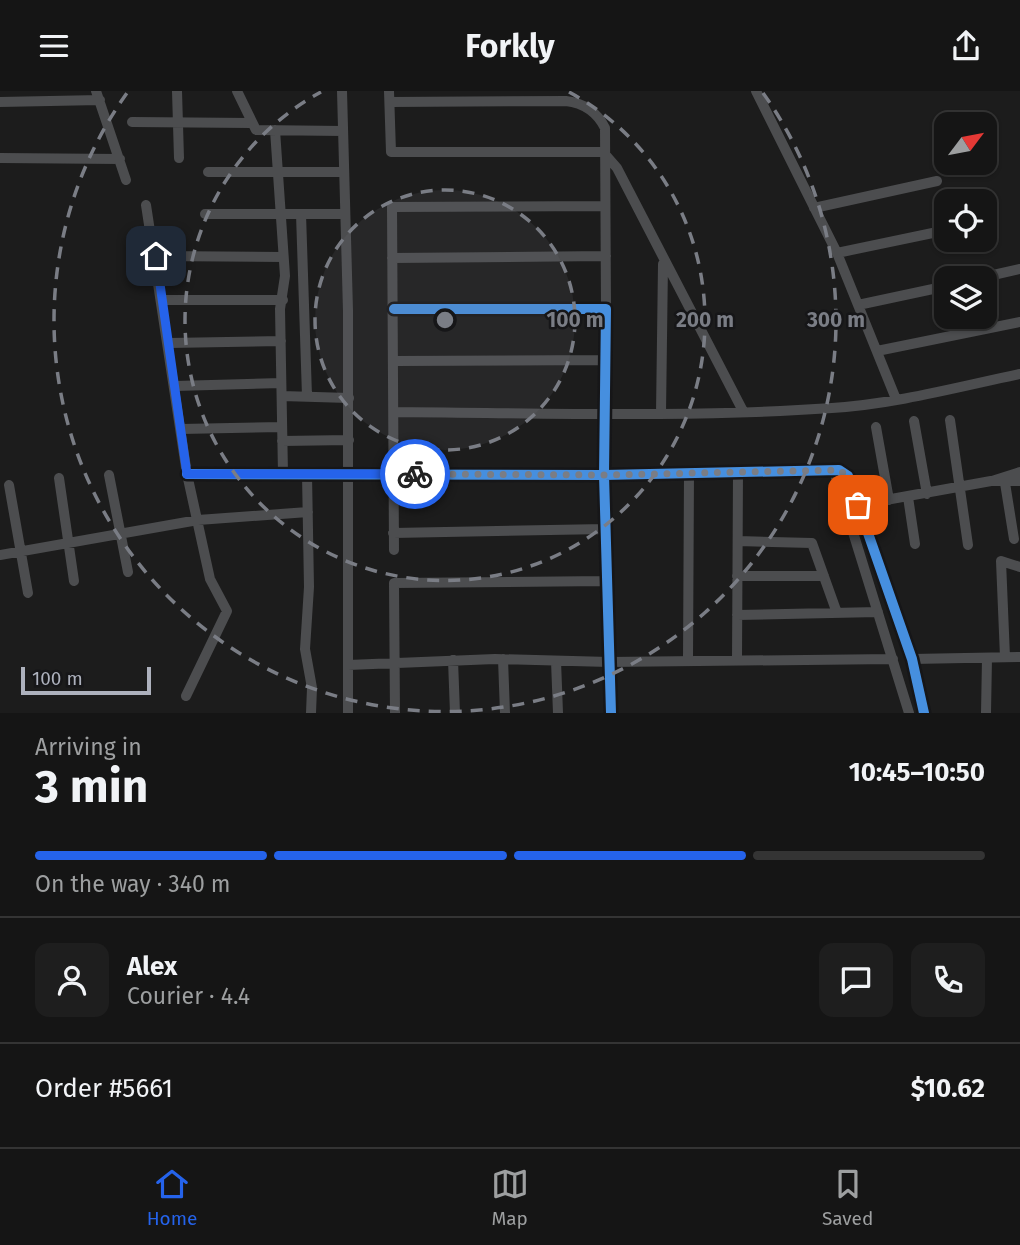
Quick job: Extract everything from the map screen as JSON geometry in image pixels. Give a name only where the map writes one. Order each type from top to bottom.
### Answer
[{"type":"street","points":[[177,91],[179,158]]},
{"type":"street","points":[[237,91],[256,130],[343,131]]},
{"type":"street","points":[[342,91],[349,398],[348,713]]},
{"type":"street","points":[[757,91],[836,253],[896,399]]},
{"type":"street","points":[[0,102],[98,96],[126,180]]},
{"type":"street","points":[[611,713],[604,475],[606,255],[605,206],[603,152],[602,122],[579,103],[389,96],[391,152],[603,152],[617,168],[743,411]]},
{"type":"street","points":[[132,122],[251,123]]},
{"type":"street","points":[[275,130],[283,257],[283,474]]},
{"type":"street","points":[[0,158],[120,159]]},
{"type":"street","points":[[208,172],[344,171]]},
{"type":"street","points":[[814,208],[937,181]]},
{"type":"street","points":[[146,205],[163,300],[187,474],[210,579],[227,611],[186,696]]},
{"type":"street","points":[[394,550],[396,412],[392,207],[605,206]]},
{"type":"street","points":[[205,214],[345,214]]},
{"type":"street","points":[[301,214],[307,397]]},
{"type":"street","points":[[836,253],[934,233]]},
{"type":"street","points":[[392,258],[606,255]]},
{"type":"street","points":[[156,256],[283,257]]},
{"type":"street","points":[[661,413],[663,260]]},
{"type":"street","points":[[997,274],[1020,269]]},
{"type":"street","points":[[858,305],[934,289]]},
{"type":"street","points":[[163,300],[283,300]]},
{"type":"street","points":[[394,309],[606,309]]},
{"type":"street","points":[[877,351],[1020,322]]},
{"type":"street","points":[[169,343],[281,341]]},
{"type":"street","points":[[395,361],[605,360]]},
{"type":"street","points":[[396,412],[605,414],[833,408],[896,399],[1020,374]]},
{"type":"street","points":[[175,386],[281,383]]},
{"type":"street","points":[[282,396],[349,398]]},
{"type":"street","points":[[950,420],[968,545]]},
{"type":"street","points":[[914,421],[927,494]]},
{"type":"street","points":[[181,429],[282,427]]},
{"type":"street","points":[[876,427],[889,500]]},
{"type":"street","points":[[282,441],[349,440]]},
{"type":"street","points":[[834,471],[909,713]]},
{"type":"street","points":[[187,474],[604,475],[845,471],[913,662],[924,713]]},
{"type":"street","points":[[858,505],[991,481],[1020,472]]},
{"type":"street","points":[[737,660],[738,473]]},
{"type":"street","points":[[307,474],[309,587],[304,649],[312,688],[311,713]]},
{"type":"street","points":[[688,660],[689,474]]},
{"type":"street","points":[[109,475],[128,572]]},
{"type":"street","points":[[59,478],[74,581]]},
{"type":"street","points":[[991,481],[1020,481]]},
{"type":"street","points":[[1005,483],[1014,539]]},
{"type":"street","points":[[9,485],[28,593]]},
{"type":"street","points":[[908,497],[915,544]]},
{"type":"street","points":[[0,555],[198,520],[307,512]]},
{"type":"street","points":[[393,533],[605,529]]},
{"type":"street","points":[[738,541],[812,543],[837,613]]},
{"type":"street","points":[[1005,657],[1001,561],[1020,567]]},
{"type":"street","points":[[737,576],[824,576]]},
{"type":"street","points":[[395,713],[394,583],[606,581]]},
{"type":"street","points":[[737,615],[878,612]]},
{"type":"street","points":[[889,647],[906,643]]},
{"type":"street","points":[[348,665],[503,659],[894,664],[1020,657]]},
{"type":"street","points":[[986,713],[987,658]]},
{"type":"street","points":[[503,659],[505,713]]},
{"type":"street","points":[[453,660],[455,713]]},
{"type":"street","points":[[556,661],[558,713]]},
{"type":"cycle path","points":[[187,474],[604,475],[606,309],[394,309]]},
{"type":"cycle path","points":[[611,713],[604,475],[839,470],[848,476],[912,659],[924,713]]},
{"type":"way so far","points":[[415,474],[604,475],[839,470],[845,471],[848,476],[858,505]]},
{"type":"route","points":[[156,256],[187,474],[415,474]]}]
